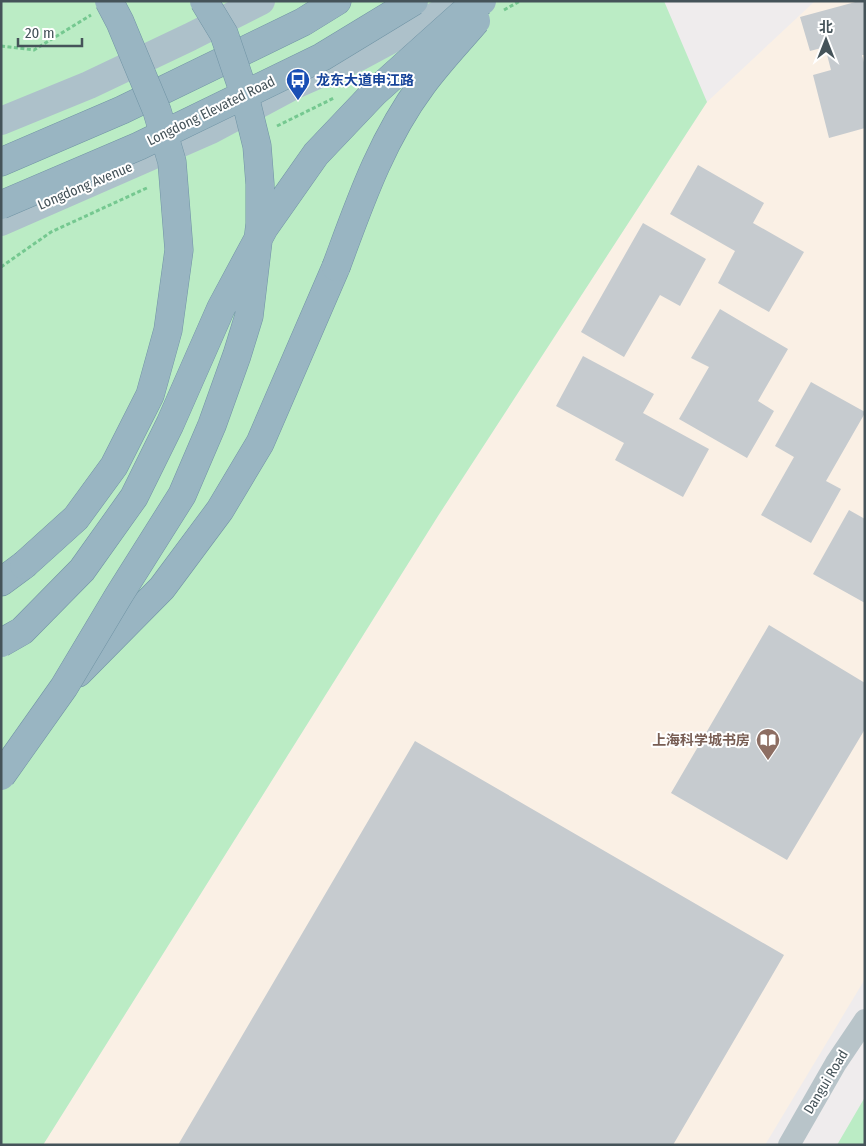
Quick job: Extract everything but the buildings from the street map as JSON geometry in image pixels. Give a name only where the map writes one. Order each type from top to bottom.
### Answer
[{"type":"highway","points":[[1,776],[64,687],[182,495],[212,425],[238,355],[249,316],[260,224],[260,184],[257,146],[244,93],[224,34],[204,1]]},
{"type":"highway","points":[[1,162],[122,110],[303,22],[337,1]]},
{"type":"highway","name":"Longdong Elevated Road","points":[[1,205],[139,146],[322,57],[414,1]]},
{"type":"highway","points":[[1,643],[22,632],[82,570],[134,497],[170,424],[221,308],[260,236],[316,154],[374,93],[462,14],[482,1]]},
{"type":"highway","points":[[64,687],[162,588],[220,510],[260,444],[336,268],[364,193],[388,138],[422,85],[476,21],[498,1]]},
{"type":"highway","points":[[1,582],[24,565],[76,518],[114,466],[150,395],[168,330],[179,250],[172,162],[157,111],[120,22],[103,6]]},
{"type":"main road","points":[[1,120],[89,85],[261,1]]},
{"type":"main road","name":"Longdong Avenue","points":[[1,222],[211,130],[295,85],[359,56],[463,1]]},
{"type":"street","name":"Dangui Road","points":[[789,1145],[836,1063],[865,1020]]},
{"type":"street","name":"Dangui Road","points":[[802,1145],[865,1040]]},
{"type":"path","points":[[1,46],[34,50],[103,6]]},
{"type":"shaded area","points":[[815,1],[865,1],[865,979],[765,1145],[43,1145],[438,516],[707,102]]},
{"type":"green space","points":[[1,1],[664,1],[707,102],[438,516],[43,1145],[1,1145]]},
{"type":"green space","points":[[865,1097],[865,1145],[837,1145]]},
{"type":"place","name":"龙东大道申江路","points":[[298,101]]},
{"type":"place","name":"上海科学城书房","points":[[768,761]]}]
